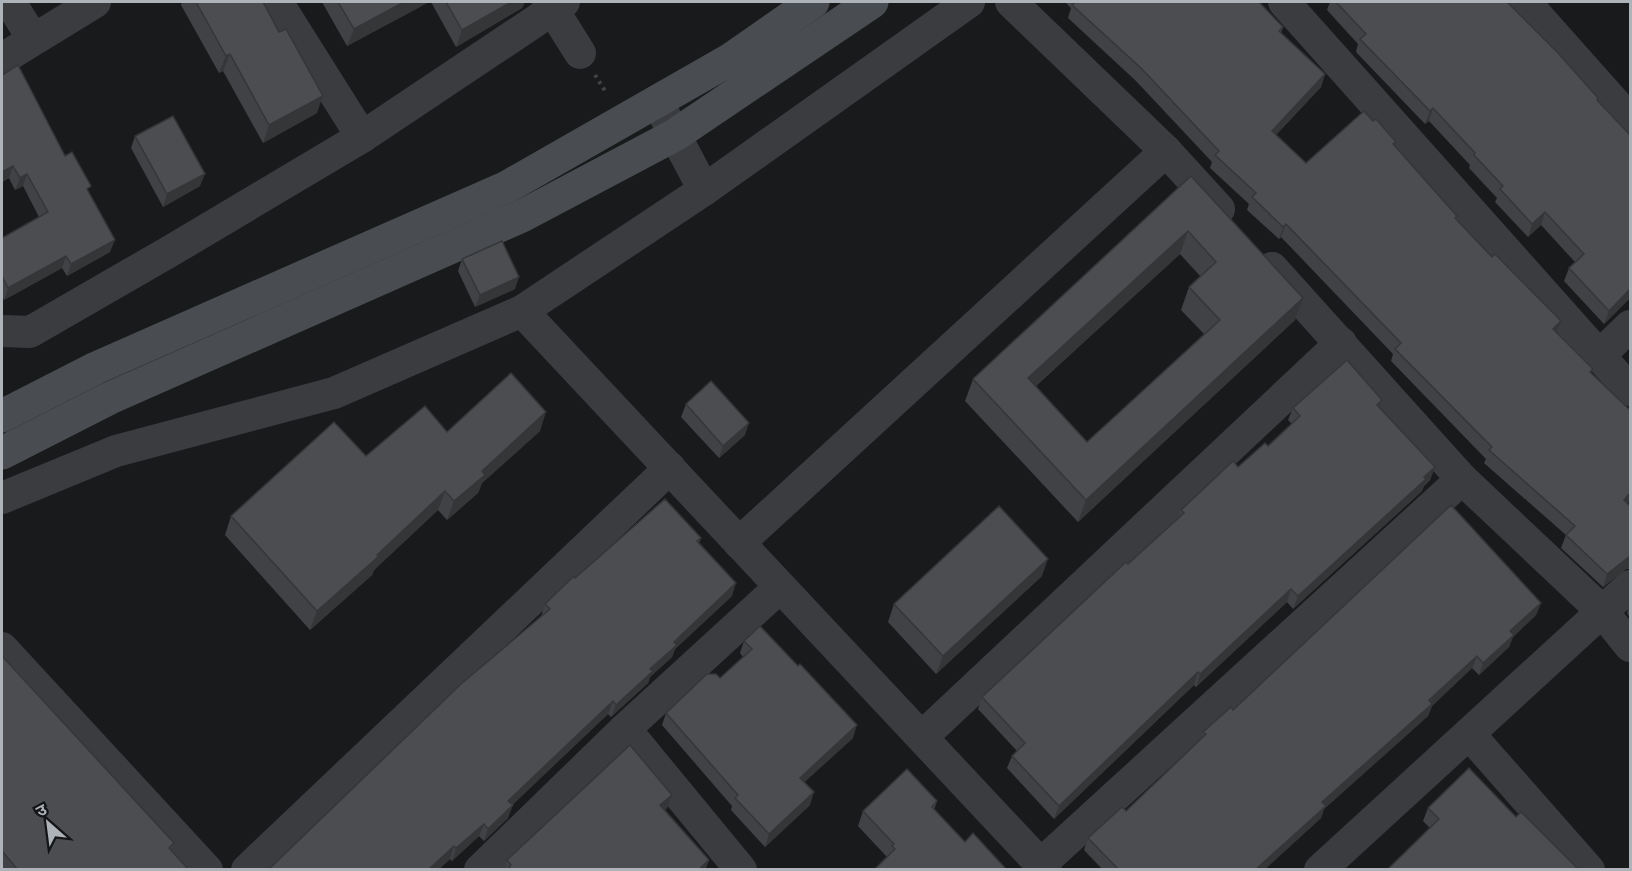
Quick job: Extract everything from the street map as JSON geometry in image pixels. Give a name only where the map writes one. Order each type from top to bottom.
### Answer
[{"type":"main road","points":[[2,416],[96,368],[507,187],[731,59],[813,2]]},
{"type":"main road","points":[[2,453],[110,398],[522,216],[675,135],[872,2]]},
{"type":"street","points":[[10,2],[33,39]]},
{"type":"street","points":[[2,58],[94,2]]},
{"type":"street","points":[[277,2],[362,137]]},
{"type":"street","points":[[2,498],[116,451],[334,393],[522,311],[704,190],[969,2]]},
{"type":"street","points":[[1011,2],[1166,151],[1462,479],[1602,611],[1630,645]]},
{"type":"street","points":[[1526,2],[1630,120]]},
{"type":"street","points":[[2,331],[30,332],[362,137],[554,4],[580,53]]},
{"type":"street","points":[[1296,5],[1598,357],[1630,390]]},
{"type":"street","points":[[657,101],[704,190]]},
{"type":"street","points":[[739,543],[1166,151]]},
{"type":"street","points":[[522,311],[1043,867],[1462,479]]},
{"type":"street","points":[[1598,357],[1630,326]]},
{"type":"street","points":[[922,737],[1341,343]]},
{"type":"street","points":[[247,870],[670,468]]},
{"type":"street","points":[[1329,867],[1630,586]]},
{"type":"street","points":[[480,870],[625,729],[780,587]]},
{"type":"street","points":[[2,648],[207,870]]},
{"type":"street","points":[[625,729],[741,870]]},
{"type":"street","points":[[1470,735],[1589,870]]},
{"type":"path","points":[[580,53],[624,120]]},
{"type":"building","points":[[196,2],[263,2],[279,32],[286,29],[323,96],[269,125],[230,54],[226,56]]},
{"type":"building","points":[[338,2],[404,2],[354,29]]},
{"type":"building","points":[[446,2],[511,2],[462,30]]},
{"type":"building","points":[[1076,2],[1259,2],[1283,27],[1279,31],[1325,74],[1272,131],[1306,163],[1364,111],[1373,121],[1376,119],[1396,142],[1393,144],[1457,216],[1455,218],[1492,257],[1495,254],[1561,321],[1553,329],[1593,369],[1590,372],[1630,410],[1630,493],[1624,500],[1630,506],[1630,556],[1607,574],[1566,535],[1575,526],[1489,450],[1492,447],[1395,349],[1401,343],[1286,224],[1283,227],[1252,197],[1256,193],[1215,155],[1219,151],[1141,68],[1072,5]]},
{"type":"building","points":[[1336,2],[1507,2],[1559,54],[1598,98],[1597,100],[1630,135],[1630,289],[1609,311],[1569,268],[1584,254],[1545,212],[1532,224],[1500,189],[1503,186],[1474,155],[1475,153],[1433,108],[1430,111],[1360,39],[1366,34]]},
{"type":"building","points":[[18,65],[65,156],[72,152],[91,186],[87,189],[115,240],[71,264],[66,256],[8,288],[2,276],[2,238],[48,212],[27,174],[20,178],[13,166],[2,172],[2,75]]},
{"type":"building","points":[[173,116],[205,174],[167,194],[135,136]]},
{"type":"building","points":[[1191,176],[1303,298],[1086,500],[973,379]],"holes":[[[1188,231],[1216,262],[1189,287],[1220,320],[1087,442],[1028,378]]]},
{"type":"building","points":[[502,241],[519,277],[480,295],[462,259]]},
{"type":"building","points":[[1347,360],[1382,400],[1377,405],[1435,467],[1424,477],[1426,479],[1298,596],[1291,589],[1200,674],[1198,672],[1059,806],[1012,756],[1025,743],[982,697],[1126,562],[1128,564],[1184,513],[1181,510],[1233,461],[1238,467],[1265,443],[1268,446],[1300,416],[1293,408]]},
{"type":"building","points":[[511,373],[546,412],[482,471],[485,475],[454,501],[445,491],[377,555],[379,556],[317,611],[231,516],[334,422],[366,456],[425,406],[447,432]]},
{"type":"building","points":[[711,381],[749,423],[723,446],[686,404]]},
{"type":"building","points":[[665,499],[701,538],[697,541],[736,583],[674,642],[677,645],[650,669],[653,671],[616,705],[613,701],[508,801],[513,805],[488,829],[484,824],[456,848],[454,846],[428,870],[268,870],[461,684],[550,609],[545,604],[574,576],[575,578]]},
{"type":"building","points":[[1451,505],[1541,603],[1510,631],[1514,635],[1483,663],[1477,656],[1429,700],[1432,704],[1322,802],[1326,806],[1255,870],[1119,870],[1088,838],[1122,807],[1126,811],[1206,734],[1203,732],[1231,707],[1233,710]]},
{"type":"building","points":[[999,506],[1048,559],[943,656],[894,604]]},
{"type":"building","points":[[760,626],[798,666],[800,664],[857,725],[800,778],[814,792],[769,834],[735,798],[738,795],[666,713],[707,674],[716,674],[720,678],[752,649],[744,641]]},
{"type":"building","points":[[2,656],[174,843],[169,848],[189,870],[18,870],[2,851]]},
{"type":"building","points":[[630,745],[672,795],[660,805],[709,860],[698,870],[507,870],[511,865],[507,860]]},
{"type":"building","points":[[1469,768],[1516,817],[1521,812],[1579,870],[1391,870],[1389,868],[1439,819],[1428,808]]},
{"type":"building","points":[[907,769],[937,801],[932,807],[965,842],[973,833],[1007,870],[874,870],[895,849],[892,846],[894,844],[863,811]]}]
